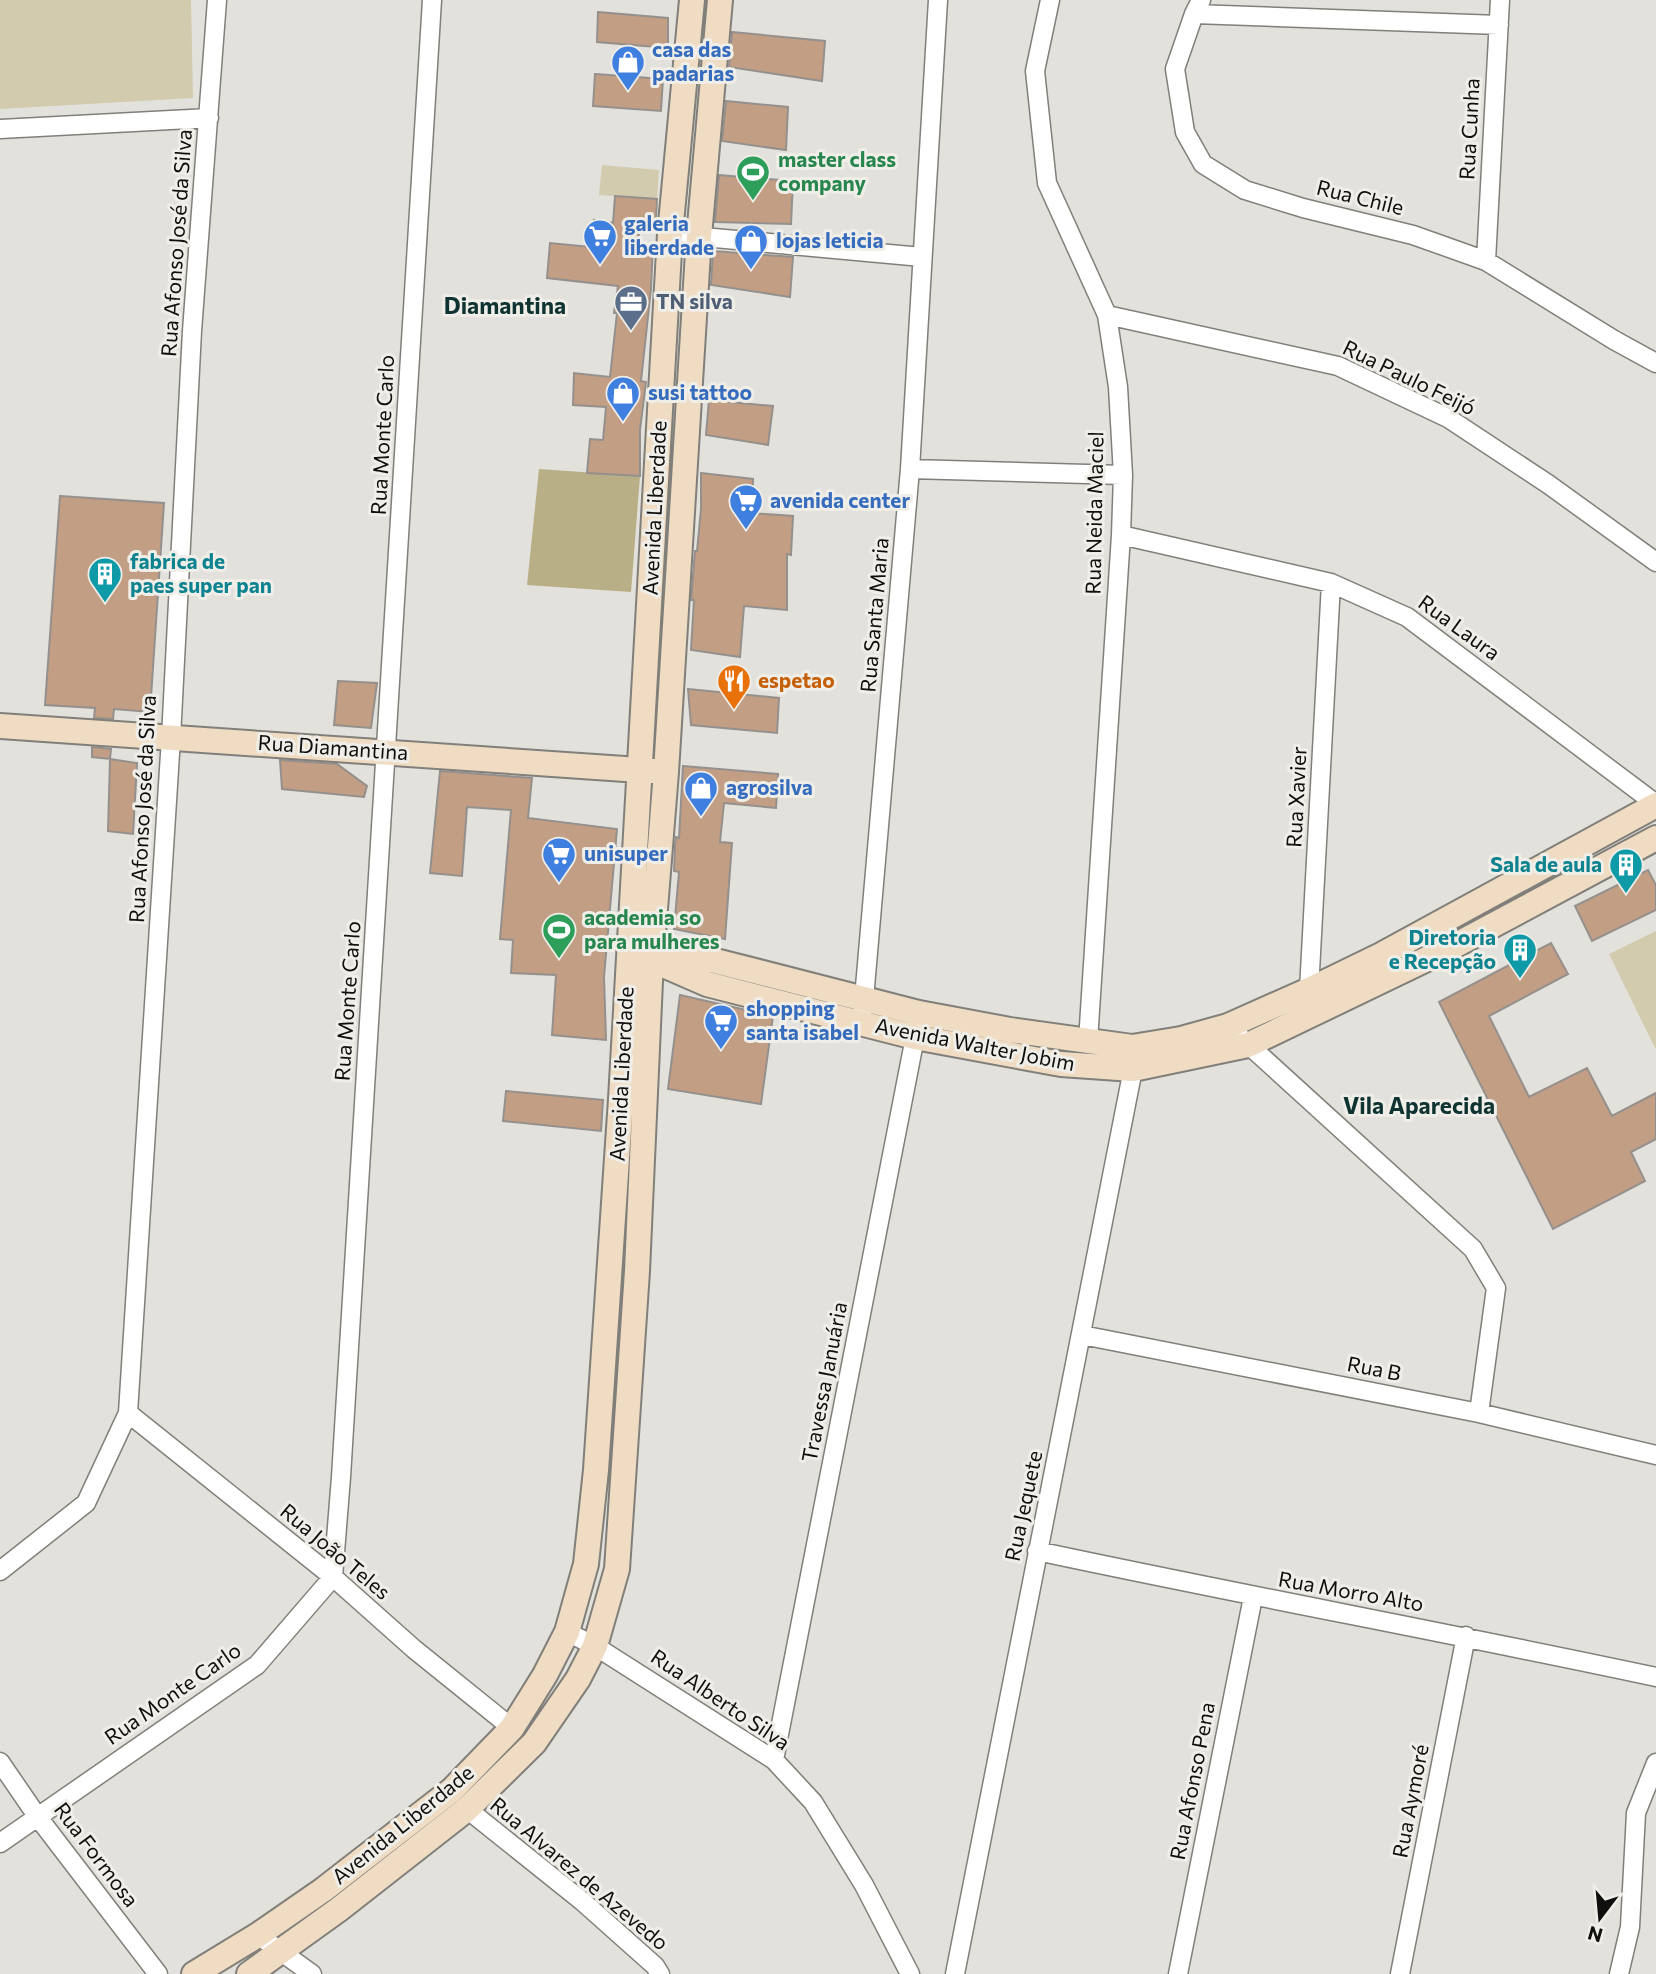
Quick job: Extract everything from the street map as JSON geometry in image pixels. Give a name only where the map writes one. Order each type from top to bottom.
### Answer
[{"type":"main road","name":"Avenida Liberdade","points":[[249,1974],[467,1809],[534,1742],[578,1679],[595,1646],[617,1569],[646,1101],[640,957],[640,769],[670,234],[692,0]]},
{"type":"main road","name":"Avenida Liberdade","points":[[194,1974],[258,1935],[323,1890],[452,1790],[512,1728],[545,1675],[567,1632],[586,1564],[596,1470],[621,1099],[666,772],[699,236],[720,0]]},
{"type":"main road","name":"Rua Diamantina","points":[[0,726],[666,772]]},
{"type":"main road","name":"Avenida Walter Jobim","points":[[640,957],[712,960],[864,999],[917,1025],[1061,1064],[1248,1045],[1381,954],[1656,804]]},
{"type":"main road","name":"Avenida Walter Jobim","points":[[640,957],[708,984],[862,1024],[1010,1030],[1088,1041],[1133,1058],[1181,1039],[1315,1000],[1456,945],[1654,844]]},
{"type":"main road","points":[[621,1099],[646,1101]]},
{"type":"street","name":"Rua Afonso José da Silva","points":[[0,1571],[86,1503],[128,1413],[171,738],[192,331],[217,0]]},
{"type":"street","name":"Rua Monte Carlo","points":[[0,1843],[257,1665],[332,1577],[342,1464],[432,0]]},
{"type":"street","name":"Rua Santa Maria","points":[[862,1024],[910,469],[938,0]]},
{"type":"street","name":"Rua Neida Maciel","points":[[1050,0],[1035,71],[1047,183],[1107,315],[1118,387],[1123,475],[1088,1041]]},
{"type":"street","name":"Rua Cunha","points":[[1486,261],[1500,0]]},
{"type":"street","points":[[1197,7],[1499,25]]},
{"type":"street","name":"Rua Chile","points":[[1197,7],[1175,69],[1185,132],[1203,164],[1245,190],[1303,208],[1413,235],[1486,261],[1656,363]]},
{"type":"street","points":[[0,129],[209,118]]},
{"type":"street","points":[[670,234],[922,257]]},
{"type":"street","name":"Rua Paulo Feijó","points":[[1107,315],[1338,366],[1448,418],[1548,484],[1656,562]]},
{"type":"street","points":[[910,469],[1123,475]]},
{"type":"street","name":"Rua Laura","points":[[1121,535],[1331,583],[1406,617],[1656,804]]},
{"type":"street","name":"Rua Xavier","points":[[1315,1000],[1331,583]]},
{"type":"street","name":"Travessa Januária","points":[[775,1760],[917,1025]]},
{"type":"street","points":[[1228,1026],[1473,1249],[1496,1288],[1479,1413]]},
{"type":"street","name":"Rua Jequete","points":[[955,1974],[1082,1335],[1133,1058]]},
{"type":"street","name":"Rua B","points":[[1082,1335],[1479,1413],[1656,1455]]},
{"type":"street","name":"Rua João Teles","points":[[128,1413],[332,1577],[414,1649],[512,1728]]},
{"type":"street","name":"Rua Morro Alto","points":[[1037,1551],[1253,1597],[1466,1636],[1656,1677]]},
{"type":"street","name":"Rua Afonso Pena","points":[[1178,1974],[1253,1597]]},
{"type":"street","name":"Rua Alberto Silva","points":[[567,1632],[595,1646],[775,1760],[813,1802],[864,1885],[910,1974]]},
{"type":"street","name":"Rua Aymoré","points":[[1400,1974],[1466,1636]]},
{"type":"street","name":"Rua Formosa","points":[[0,1762],[37,1816],[158,1974]]},
{"type":"street","points":[[1619,1974],[1630,1927],[1636,1813],[1656,1763]]},
{"type":"street","name":"Rua Alvarez de Azevedo","points":[[467,1809],[582,1900],[655,1966],[660,1974]]},
{"type":"street","points":[[258,1935],[312,1974]]},
{"type":"shaded area","points":[[0,0],[191,0],[193,98],[0,109]]},
{"type":"shaded area","points":[[602,165],[659,170],[657,199],[599,195]]},
{"type":"shaded area","points":[[539,469],[640,476],[631,592],[527,585]]},
{"type":"shaded area","points":[[1656,931],[1656,1048],[1655,1048],[1609,954]]},
{"type":"building","points":[[598,12],[668,18],[668,48],[597,42]]},
{"type":"building","points":[[732,32],[825,41],[822,81],[729,67]]},
{"type":"building","name":"casa das padarias","points":[[595,74],[663,79],[661,111],[593,106]]},
{"type":"building","points":[[726,101],[788,107],[786,150],[722,141]]},
{"type":"building","name":"master class company","points":[[719,175],[793,181],[791,224],[715,222]]},
{"type":"building","points":[[615,196],[657,199],[656,220],[640,220],[638,244],[653,245],[641,381],[646,382],[640,430],[640,476],[587,473],[590,439],[603,440],[606,407],[573,405],[574,373],[610,377],[618,286],[547,278],[550,243],[591,247],[594,220],[613,223]]},
{"type":"building","name":"lojas leticia","points":[[713,251],[793,257],[790,297],[711,285]]},
{"type":"building","points":[[709,400],[773,406],[768,445],[706,435]]},
{"type":"building","points":[[701,473],[753,479],[752,513],[793,516],[791,555],[787,554],[787,610],[744,606],[740,657],[691,650],[694,600],[691,600],[701,509]]},
{"type":"building","name":"fabrica de paes super pan","points":[[60,496],[164,503],[150,712],[114,709],[113,719],[94,718],[95,708],[45,705]]},
{"type":"building","points":[[338,681],[377,683],[371,728],[334,725]]},
{"type":"building","name":"espetao","points":[[688,689],[779,698],[777,733],[691,725]]},
{"type":"building","points":[[92,747],[111,749],[110,759],[92,757]]},
{"type":"building","points":[[110,759],[137,763],[133,834],[108,831]]},
{"type":"building","points":[[280,760],[337,764],[367,786],[364,797],[282,789]]},
{"type":"building","points":[[683,766],[778,774],[776,808],[724,803],[720,842],[732,843],[725,939],[674,929],[679,872],[674,871],[675,844],[676,837],[679,838]]},
{"type":"building","points":[[440,771],[532,778],[528,818],[617,829],[604,977],[606,1040],[552,1035],[556,975],[511,973],[513,940],[500,939],[511,810],[467,807],[462,876],[430,873]]},
{"type":"building","name":"Sala de aula","points":[[1648,870],[1656,885],[1656,910],[1592,941],[1575,906]]},
{"type":"building","points":[[1551,943],[1568,974],[1489,1016],[1529,1097],[1587,1068],[1612,1116],[1656,1093],[1656,1139],[1631,1152],[1645,1181],[1553,1229],[1439,1002]]},
{"type":"building","name":"shopping santa isabel","points":[[680,995],[773,1016],[761,1104],[668,1089]]},
{"type":"building","points":[[506,1091],[603,1100],[601,1131],[503,1121]]},
{"type":"place","name":"casa das padarias","points":[[628,92]]},
{"type":"place","name":"master class company","points":[[753,202]]},
{"type":"place","name":"galeria liberdade","points":[[600,266]]},
{"type":"place","name":"lojas leticia","points":[[751,271]]},
{"type":"place","name":"TN silva","points":[[631,332]]},
{"type":"place","name":"susi tattoo","points":[[623,423]]},
{"type":"place","name":"avenida center","points":[[746,531]]},
{"type":"place","name":"fabrica de paes super pan","points":[[105,604]]},
{"type":"place","name":"espetao","points":[[734,711]]},
{"type":"place","name":"agrosilva","points":[[701,818]]},
{"type":"place","name":"unisuper","points":[[559,884]]},
{"type":"place","name":"Sala de aula","points":[[1626,895]]},
{"type":"place","name":"academia so para mulheres","points":[[559,960]]},
{"type":"place","name":"Diretoria e Recepção","points":[[1520,980]]},
{"type":"place","name":"shopping santa isabel","points":[[721,1051]]},
{"type":"district","name":"Diamantina","points":[[505,306]]},
{"type":"district","name":"Vila Aparecida","points":[[1419,1106]]}]
